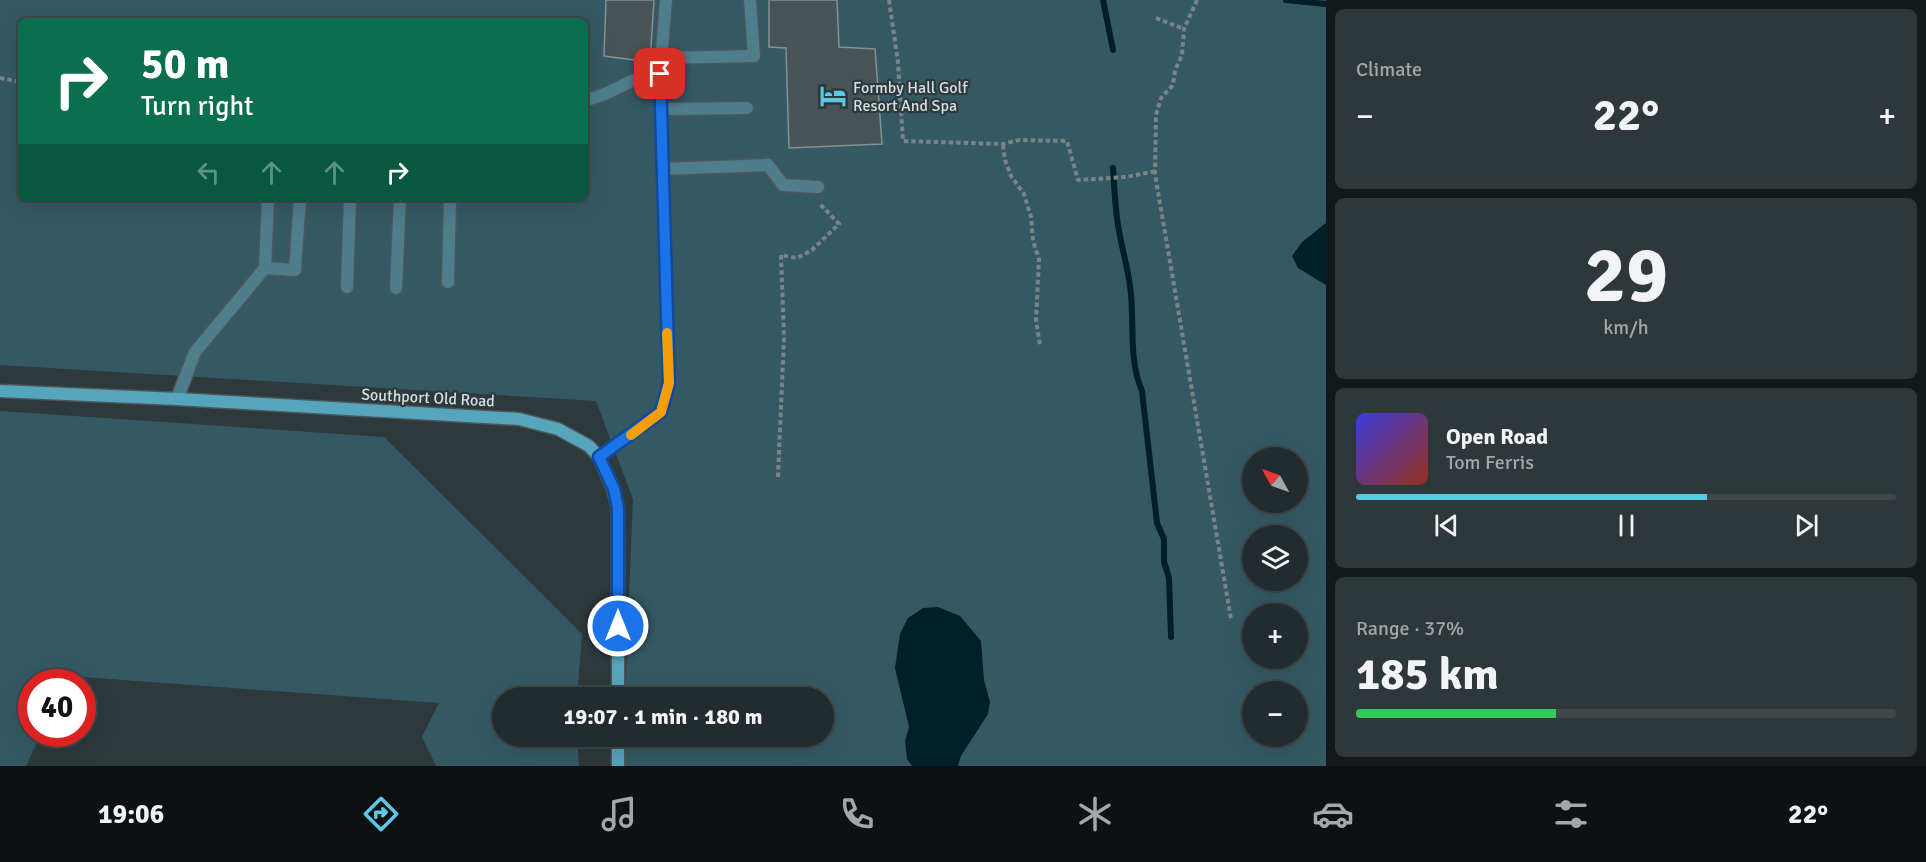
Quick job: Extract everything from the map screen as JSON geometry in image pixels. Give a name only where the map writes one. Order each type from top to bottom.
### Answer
[{"type":"street","name":"Southport Old Road","points":[[0,391],[519,419],[558,429],[589,446],[599,457],[614,489],[618,508],[618,687]]},
{"type":"street","points":[[618,747],[618,766]]},
{"type":"lane","points":[[599,457],[661,412],[669,383],[660,109],[660,74],[666,0]]},
{"type":"lane","points":[[661,58],[754,56],[750,0]]},
{"type":"lane","points":[[588,99],[619,89],[646,74],[660,74]]},
{"type":"lane","points":[[660,109],[747,108]]},
{"type":"lane","points":[[662,170],[768,165],[783,185],[818,187]]},
{"type":"lane","points":[[177,399],[195,352],[265,268],[268,201]]},
{"type":"lane","points":[[265,268],[295,270],[300,201]]},
{"type":"lane","points":[[346,287],[350,201]]},
{"type":"lane","points":[[396,288],[400,201]]},
{"type":"lane","points":[[448,282],[450,201]]},
{"type":"path","points":[[889,0],[898,62],[903,141],[1003,144],[1020,140],[1067,141],[1078,180],[1098,180],[1156,171]]},
{"type":"path","points":[[1197,0],[1184,29],[1182,55],[1175,70],[1173,85],[1161,98],[1156,115],[1156,171],[1161,213],[1230,619]]},
{"type":"path","points":[[1156,18],[1184,29]]},
{"type":"path","points":[[0,78],[18,81]]},
{"type":"path","points":[[1003,144],[1005,160],[1011,176],[1024,194],[1031,217],[1033,241],[1040,259],[1036,320],[1040,346]]},
{"type":"path","points":[[777,477],[784,338],[781,255],[797,258],[812,250],[839,224],[819,203]]},
{"type":"shaded area","points":[[0,0],[1326,0],[1326,766],[623,766],[624,747],[834,747],[834,687],[625,687],[633,499],[596,401],[0,365]]},
{"type":"shaded area","points":[[1326,223],[1326,285],[1298,268],[1292,256],[1302,242]]},
{"type":"shaded area","points":[[0,411],[384,437],[582,634],[578,687],[492,687],[492,747],[578,747],[579,766],[436,766],[422,737],[439,703],[96,678],[96,669],[18,669],[18,747],[35,747],[26,766],[0,766]]},
{"type":"shaded area","points":[[938,607],[960,616],[981,641],[984,680],[990,702],[988,714],[961,756],[958,766],[912,766],[907,759],[905,741],[909,727],[895,668],[900,634],[908,618],[923,608]]},
{"type":"building","points":[[606,0],[654,0],[650,62],[604,56]]},
{"type":"building","name":"Formby Hall Golf Resort And Spa","points":[[769,0],[837,0],[839,47],[875,49],[882,144],[789,148],[786,48],[769,47]]},
{"type":"waterway","points":[[1103,0],[1113,50]]},
{"type":"waterway","points":[[1286,0],[1326,4]]},
{"type":"waterway","points":[[1113,168],[1118,228],[1130,285],[1135,368],[1142,391],[1157,523],[1164,539],[1164,562],[1169,578],[1171,637]]},
{"type":"slow traffic","points":[[631,435],[661,412],[669,383],[667,333]]},
{"type":"place","name":"Formby Hall Golf Resort And Spa","points":[[833,96]]},
{"type":"route","points":[[618,626],[618,508],[614,489],[599,457],[661,412],[669,383],[660,74]]}]
